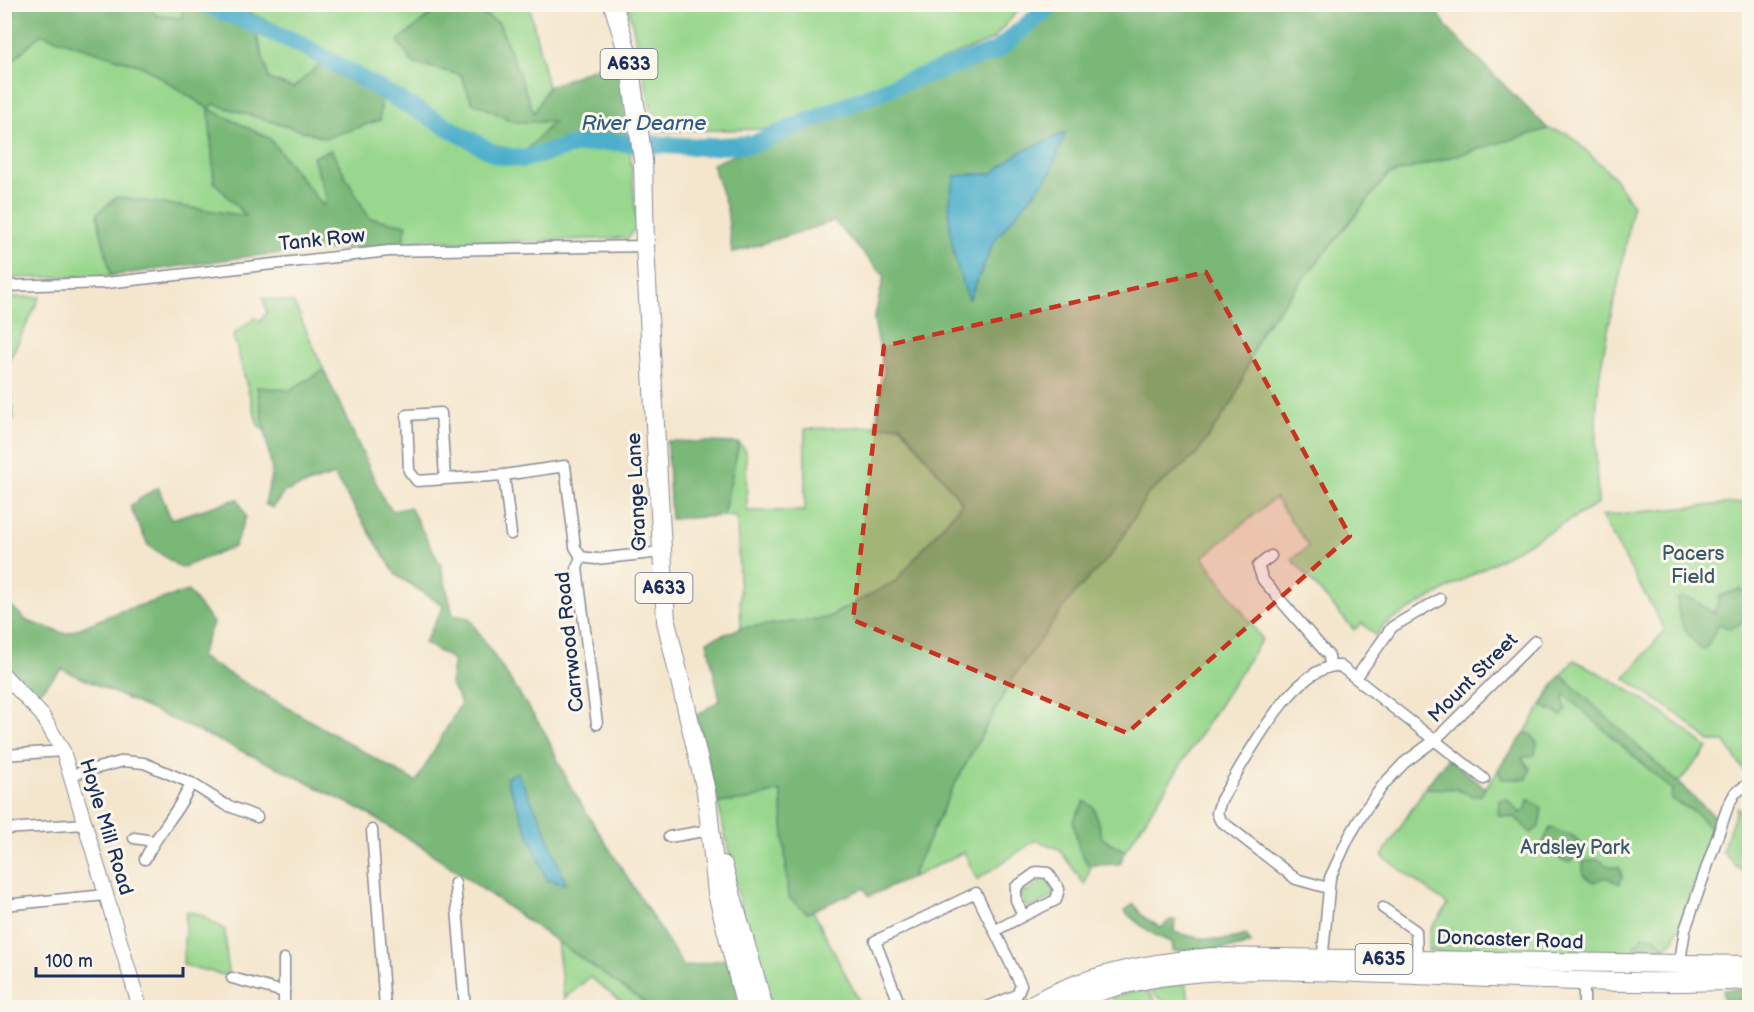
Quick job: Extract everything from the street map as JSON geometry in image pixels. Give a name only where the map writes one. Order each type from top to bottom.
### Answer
[{"type":"highway","name":"Grange Lane","points":[[613,4],[628,56],[643,160],[645,246],[666,621],[706,791],[717,893],[746,1008]]},
{"type":"highway","name":"A633","points":[[710,830],[720,854],[764,1008]]},
{"type":"highway","name":"Doncaster Road","points":[[1026,1008],[1083,981],[1155,964],[1243,956],[1321,965],[1676,974],[1749,980]]},
{"type":"highway","name":"Doncaster Road","points":[[1061,1008],[1106,989],[1148,980],[1321,965],[1417,960],[1584,972]]},
{"type":"highway","name":"Doncaster Road","points":[[1676,974],[1749,965]]},
{"type":"street","name":"Tank Row","points":[[4,286],[106,283],[388,251],[645,246]]},
{"type":"street","name":"Carrwood Road","points":[[446,478],[441,413],[407,415],[409,471],[417,481],[504,475],[565,465],[575,547],[581,557]]},
{"type":"street","points":[[504,475],[511,534]]},
{"type":"street","name":"Carrwood Road","points":[[581,557],[596,559],[662,552]]},
{"type":"street","points":[[1271,556],[1258,566],[1263,580],[1299,625],[1329,656],[1335,666],[1356,678],[1485,779]]},
{"type":"street","name":"Carrwood Road","points":[[581,557],[577,568],[597,724]]},
{"type":"street","points":[[1356,678],[1392,627],[1419,615],[1440,599]]},
{"type":"street","name":"Mount Street","points":[[1321,965],[1328,888],[1349,837],[1365,810],[1404,763],[1436,740],[1535,641]]},
{"type":"street","points":[[1328,888],[1296,879],[1220,819],[1216,813],[1221,800],[1281,703],[1322,668],[1335,666]]},
{"type":"street","name":"Hoyle Mill Road","points":[[4,675],[42,715],[63,751],[140,1008]]},
{"type":"street","points":[[4,755],[63,751]]},
{"type":"street","points":[[71,775],[132,760],[191,783],[224,804],[257,817]]},
{"type":"street","points":[[145,859],[153,841],[184,802],[191,783]]},
{"type":"street","points":[[1676,974],[1685,930],[1728,806],[1735,793],[1749,783]]},
{"type":"street","points":[[4,829],[86,824]]},
{"type":"street","points":[[372,830],[368,848],[386,1008]]},
{"type":"street","points":[[669,837],[710,830]]},
{"type":"street","points":[[134,838],[153,841]]},
{"type":"street","points":[[996,930],[1056,900],[1059,889],[1048,873],[1037,872],[1016,888],[1016,900],[1023,916]]},
{"type":"street","points":[[456,883],[465,1008]]},
{"type":"street","points":[[902,1008],[875,941],[976,893],[1019,978],[1020,990],[1010,1000],[985,1008]]},
{"type":"street","points":[[4,905],[106,895]]},
{"type":"street","points":[[1383,908],[1416,931],[1417,960]]},
{"type":"street","points":[[284,959],[284,1008]]},
{"type":"street","points":[[1584,972],[1584,1008]]},
{"type":"street","points":[[232,978],[284,992]]},
{"type":"highlighted area","points":[[1206,272],[1350,536],[1127,733],[853,620],[884,346]]},
{"type":"green space","points":[[5,4],[147,5],[157,16],[182,18],[182,5],[233,5],[250,13],[269,79],[293,88],[323,62],[381,95],[380,120],[326,138],[214,104],[209,109],[144,67],[41,34],[5,67]]},
{"type":"green space","points":[[444,4],[467,5],[499,23],[534,113],[548,87],[619,58],[627,137],[580,137],[524,153],[553,122],[515,122],[472,102],[461,75],[413,63],[398,41]]},
{"type":"green space","points":[[628,4],[1023,5],[992,40],[771,129],[656,131]]},
{"type":"green space","points":[[1060,4],[1433,5],[1448,29],[1548,129],[1388,175],[1261,331],[1234,400],[1195,456],[1147,495],[1113,553],[1072,596],[1014,676],[951,791],[911,878],[869,896],[864,888],[807,913],[788,897],[781,791],[747,800],[718,803],[696,716],[720,700],[707,641],[741,628],[827,618],[896,581],[962,503],[901,425],[875,428],[884,370],[874,320],[884,276],[834,221],[732,253],[727,208],[712,164],[996,51]],"holes":[[[970,174],[991,174],[1020,209],[994,241],[970,298]]]},
{"type":"green space","points":[[147,5],[182,5],[182,18],[157,16]]},
{"type":"green space","points":[[233,5],[444,5],[398,41],[413,63],[461,75],[472,102],[554,122],[524,153],[489,143],[277,25]]},
{"type":"green space","points":[[467,5],[529,5],[548,87],[534,114],[499,23]]},
{"type":"green space","points":[[255,30],[323,62],[293,88],[269,79]]},
{"type":"green space","points":[[41,34],[145,67],[208,108],[214,104],[326,138],[380,120],[381,95],[474,148],[512,163],[540,162],[602,147],[630,149],[637,226],[628,238],[453,243],[432,239],[402,244],[406,225],[369,218],[331,150],[313,157],[327,199],[324,207],[269,138],[209,109],[214,182],[247,216],[117,197],[97,214],[111,276],[5,278],[5,67]]},
{"type":"green space","points":[[209,109],[269,138],[323,206],[327,199],[313,157],[331,150],[369,218],[407,225],[402,244],[251,256],[111,276],[97,214],[117,197],[246,216],[214,182]]},
{"type":"green space","points":[[1548,129],[1567,133],[1612,175],[1632,204],[1597,395],[1598,504],[1386,623],[1376,636],[1362,623],[1354,630],[1292,559],[1309,546],[1275,498],[1203,557],[1262,639],[1125,851],[1099,837],[1085,885],[1059,849],[1036,840],[977,880],[964,852],[911,878],[951,791],[1014,676],[1072,596],[1113,553],[1147,495],[1195,456],[1234,400],[1261,331],[1388,175]]},
{"type":"green space","points":[[5,297],[40,297],[7,365],[14,419],[5,420]]},
{"type":"green space","points":[[263,298],[294,303],[324,370],[290,390],[257,387],[265,431],[258,425],[233,335],[255,318],[260,322],[267,312]]},
{"type":"green space","points":[[324,370],[385,502],[393,511],[410,507],[441,566],[453,615],[469,618],[544,731],[571,788],[684,967],[730,958],[739,1007],[651,1007],[419,845],[367,813],[281,769],[62,669],[36,695],[5,665],[4,599],[27,621],[66,634],[118,612],[188,591],[213,623],[200,657],[416,782],[461,703],[450,683],[454,660],[424,643],[444,606],[396,575],[334,475],[284,492],[273,508],[265,504],[272,471],[257,387],[290,390]],"holes":[[[517,772],[544,826],[565,884],[547,880],[528,829]]]},
{"type":"green space","points":[[900,425],[962,503],[896,581],[827,618],[741,628],[737,517],[723,516],[739,443],[746,451],[747,511],[805,511],[805,429]]},
{"type":"green space","points":[[667,441],[739,443],[723,516],[671,519]]},
{"type":"green space","points":[[158,487],[171,519],[238,499],[246,517],[234,547],[181,568],[148,545],[130,506]]},
{"type":"green space","name":"Pacers Field","points":[[1744,502],[1750,522],[1748,777],[1725,742],[1710,742],[1677,714],[1625,678],[1665,630],[1601,516]]},
{"type":"green space","points":[[1740,589],[1749,602],[1749,619],[1730,629],[1719,624],[1706,648],[1700,648],[1683,625],[1678,598],[1692,599],[1714,613],[1720,596]]},
{"type":"green space","name":"Ardsley Park","points":[[1574,660],[1644,700],[1708,748],[1678,783],[1717,819],[1674,940],[1654,957],[1520,953],[1500,949],[1458,953],[1428,951],[1430,930],[1448,905],[1382,856],[1425,788],[1448,758],[1485,788],[1517,746],[1554,684]]},
{"type":"green space","points":[[1561,675],[1717,819],[1715,825],[1708,826],[1696,813],[1671,799],[1672,790],[1565,695],[1563,701],[1566,710],[1562,716],[1541,705]]},
{"type":"green space","points":[[1525,733],[1531,734],[1537,743],[1535,755],[1522,758],[1530,769],[1527,779],[1502,779],[1498,769]]},
{"type":"green space","points":[[1448,758],[1485,788],[1481,795],[1473,796],[1456,789],[1425,788]]},
{"type":"green space","points":[[781,790],[788,897],[807,913],[813,911],[862,1007],[771,1007],[743,916],[718,803],[747,800]]},
{"type":"green space","points":[[1507,799],[1520,813],[1526,809],[1528,799],[1542,808],[1539,827],[1531,833],[1516,818],[1498,815],[1499,800]]},
{"type":"green space","points":[[1085,801],[1094,808],[1102,838],[1125,851],[1120,864],[1088,865],[1079,849],[1073,821]]},
{"type":"green space","points":[[1737,808],[1749,823],[1749,878],[1722,852]]},
{"type":"green space","points":[[1550,828],[1573,836],[1586,849],[1570,862],[1561,860],[1543,842]]},
{"type":"green space","points":[[1598,859],[1606,865],[1620,868],[1622,878],[1620,884],[1605,877],[1594,882],[1583,875],[1583,862]]},
{"type":"green space","points":[[1035,877],[1046,877],[1054,886],[1054,896],[1031,907],[1025,906],[1019,895],[1020,890],[1027,892],[1041,881]]},
{"type":"green space","points":[[1134,904],[1142,916],[1161,928],[1170,920],[1175,920],[1174,932],[1210,940],[1246,935],[1251,943],[1235,948],[1173,951],[1172,942],[1152,933],[1124,911]]},
{"type":"green space","points":[[186,912],[200,914],[225,930],[228,976],[183,965]]},
{"type":"green space","points":[[1643,936],[1654,937],[1666,947],[1654,957],[1637,957],[1634,947]]},
{"type":"green space","points":[[557,941],[651,1007],[628,1007],[590,977],[564,999]]},
{"type":"green space","points":[[1185,983],[1191,1007],[1174,1005],[1163,1000],[1150,988]]},
{"type":"green space","points":[[1749,988],[1749,1000],[1743,999],[1724,1007],[1723,990]]},
{"type":"green space","points":[[1146,989],[1156,1002],[1154,1007],[1143,1007],[1141,1001],[1122,1006],[1113,1000],[1112,996]]},
{"type":"water","points":[[1065,133],[1050,174],[994,241],[969,299],[958,270],[949,222],[949,206],[955,176],[991,174],[1020,152]]},
{"type":"water","points":[[517,772],[544,826],[566,884],[547,880],[506,778]]},
{"type":"waterway","name":"River Dearne","points":[[205,4],[298,43],[497,155],[523,159],[577,144],[607,142],[703,147],[753,144],[899,84],[996,51],[1052,4]]}]
